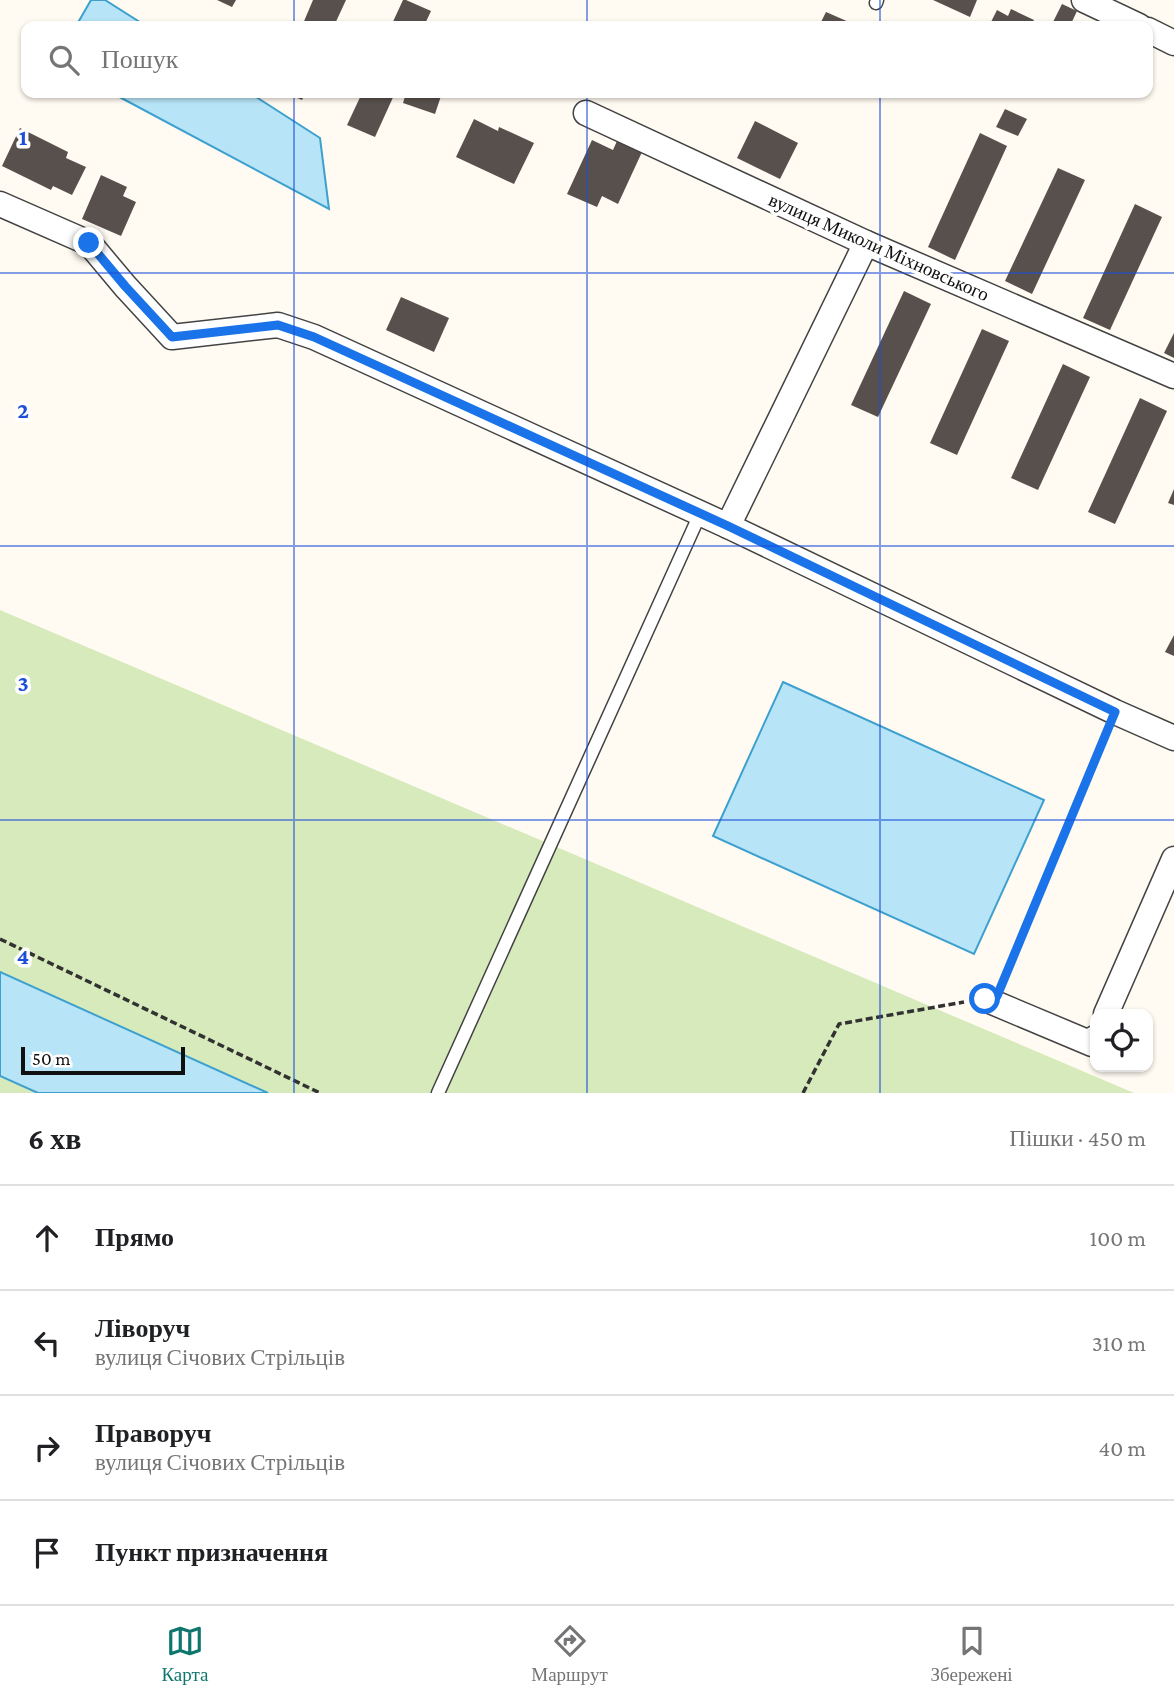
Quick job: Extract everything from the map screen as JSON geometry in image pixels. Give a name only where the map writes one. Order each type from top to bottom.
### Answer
[{"type":"street","points":[[1084,0],[1128,21]]},
{"type":"street","points":[[1153,32],[1174,43]]},
{"type":"street","name":"вулиця Миколи Міхновського","points":[[586,113],[866,243],[1174,376]]},
{"type":"street","points":[[0,204],[89,243],[172,337],[278,325],[314,337],[728,526],[1174,738]]},
{"type":"street","points":[[728,526],[866,243]]},
{"type":"street","points":[[1107,1009],[1174,859]]},
{"type":"street","points":[[985,999],[1090,1043]]},
{"type":"lane","points":[[438,1093],[700,514]]},
{"type":"path","points":[[803,1093],[839,1024],[997,996],[1115,712]]},
{"type":"path","points":[[0,939],[320,1093]]},
{"type":"green space","points":[[0,610],[1134,1093],[0,1093]]},
{"type":"water","points":[[91,0],[105,0],[138,21],[79,21]]},
{"type":"water","points":[[121,98],[258,98],[320,138],[329,209]]},
{"type":"water","points":[[783,682],[1044,800],[974,954],[713,836]]},
{"type":"water","points":[[0,972],[268,1093],[38,1093],[0,1076]]},
{"type":"building","points":[[217,0],[236,0],[232,7]]},
{"type":"building","points":[[313,0],[346,0],[336,21],[304,21]]},
{"type":"building","points":[[403,0],[431,11],[426,21],[393,21]]},
{"type":"building","points":[[933,0],[977,0],[970,17]]},
{"type":"building","points":[[1062,4],[1077,11],[1072,21],[1054,21]]},
{"type":"building","points":[[1011,9],[1034,20],[992,21],[997,10],[1008,16]]},
{"type":"building","points":[[826,12],[847,21],[822,21]]},
{"type":"building","points":[[360,98],[393,98],[375,137],[347,125]]},
{"type":"building","points":[[404,98],[440,98],[435,114],[403,103]]},
{"type":"building","points":[[1005,109],[1027,119],[1018,136],[996,127]]},
{"type":"building","points":[[474,119],[498,131],[499,127],[534,143],[514,184],[456,157]]},
{"type":"building","points":[[755,121],[798,143],[780,179],[737,158]]},
{"type":"building","points":[[20,128],[68,152],[66,158],[86,167],[72,195],[53,186],[51,190],[2,166]]},
{"type":"building","points":[[980,133],[1007,146],[955,260],[928,247]]},
{"type":"building","points":[[592,140],[613,150],[617,141],[642,152],[618,204],[602,196],[597,207],[567,194]]},
{"type":"building","points":[[1058,168],[1085,180],[1032,294],[1005,281]]},
{"type":"building","points":[[101,175],[127,187],[123,196],[136,202],[121,236],[82,219]]},
{"type":"building","points":[[1135,204],[1162,217],[1110,330],[1083,318]]},
{"type":"building","points":[[904,291],[931,304],[878,417],[851,405]]},
{"type":"building","points":[[401,297],[449,318],[434,352],[386,330]]},
{"type":"building","points":[[982,329],[1009,341],[957,455],[930,443]]},
{"type":"building","points":[[1174,333],[1174,358],[1164,353]]},
{"type":"building","points":[[1063,364],[1090,377],[1038,490],[1011,478]]},
{"type":"building","points":[[1140,398],[1167,411],[1115,524],[1088,512]]},
{"type":"building","points":[[1174,489],[1174,505],[1168,503]]},
{"type":"building","points":[[1174,635],[1174,656],[1165,652]]},
{"type":"route","points":[[89,243],[172,337],[278,325],[314,337],[728,526],[1115,712],[997,996],[985,999]]}]
